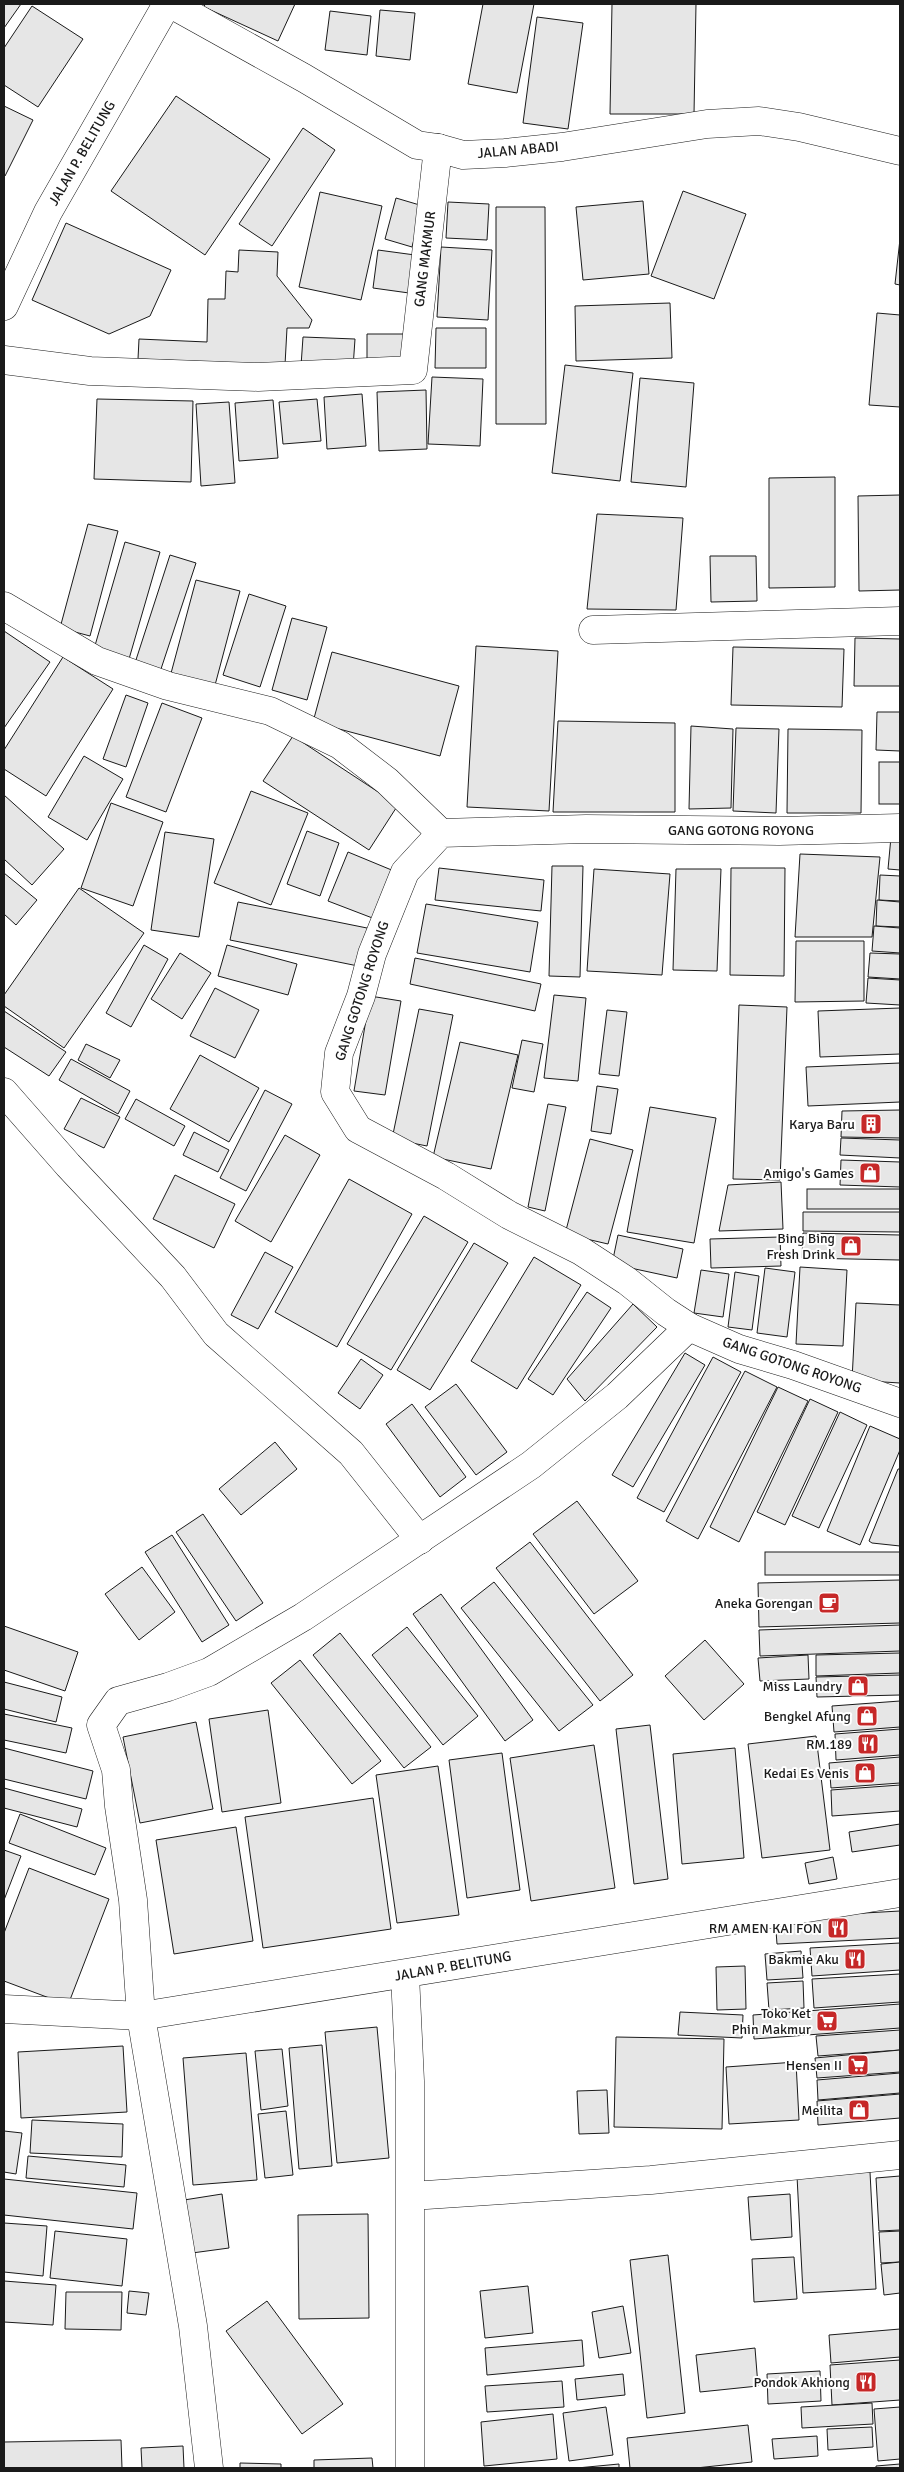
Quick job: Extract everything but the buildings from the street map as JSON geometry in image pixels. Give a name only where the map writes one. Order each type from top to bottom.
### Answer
[{"type":"street","name":"JALAN P. BELITUNG","points":[[4,306],[48,212],[167,4]]},
{"type":"street","name":"JALAN ABADI","points":[[171,4],[304,78],[417,145],[438,148],[463,155],[562,147],[707,124],[759,121],[799,127],[900,151]]},
{"type":"street","name":"GANG MAKMUR","points":[[4,360],[90,371],[258,377],[413,370],[438,148]]},
{"type":"street","points":[[4,606],[98,661],[168,686],[270,711],[340,745],[387,781],[441,833]]},
{"type":"street","points":[[593,630],[900,622]]},
{"type":"street","name":"GANG GOTONG ROYONG","points":[[900,828],[779,832],[586,829],[441,833],[406,872],[389,911],[372,954],[361,996],[339,1053],[335,1092],[358,1129],[446,1176],[509,1215],[581,1250],[689,1327],[739,1349],[793,1365],[900,1403]]},
{"type":"street","points":[[4,1092],[68,1165],[173,1277],[216,1334],[351,1452],[420,1540]]},
{"type":"street","points":[[209,2468],[193,2326],[142,2016],[134,1900],[119,1806],[116,1770],[101,1725],[118,1701],[168,1687],[209,1672],[303,1617],[530,1466],[617,1396],[689,1327]]},
{"type":"street","name":"JALAN P. BELITUNG","points":[[4,2009],[142,2016],[404,1975],[710,1922],[900,1893]]},
{"type":"street","points":[[404,1975],[410,2081],[410,2468]]},
{"type":"street","points":[[411,2196],[651,2180],[900,2155]]},
{"type":"place","name":"Karya Baru","points":[[871,1124]]},
{"type":"place","name":"Amigo's Games","points":[[870,1173]]},
{"type":"place","name":"Bing Bing Fresh Drink","points":[[851,1246]]},
{"type":"place","name":"Aneka Gorengan","points":[[829,1603]]},
{"type":"place","name":"Miss Laundry","points":[[858,1686]]},
{"type":"place","name":"Bengkel Afung","points":[[867,1716]]},
{"type":"place","name":"RM.189","points":[[868,1744]]},
{"type":"place","name":"Kedai Es Venis","points":[[865,1773]]},
{"type":"place","name":"RM AMEN KAI FON","points":[[838,1928]]},
{"type":"place","name":"Bakmie Aku","points":[[855,1959]]},
{"type":"place","name":"Toko Ket Phin Makmur","points":[[827,2021]]},
{"type":"place","name":"Hensen II","points":[[858,2065]]},
{"type":"place","name":"Meilita","points":[[859,2110]]},
{"type":"place","name":"Pondok Akhiong","points":[[866,2382]]}]
